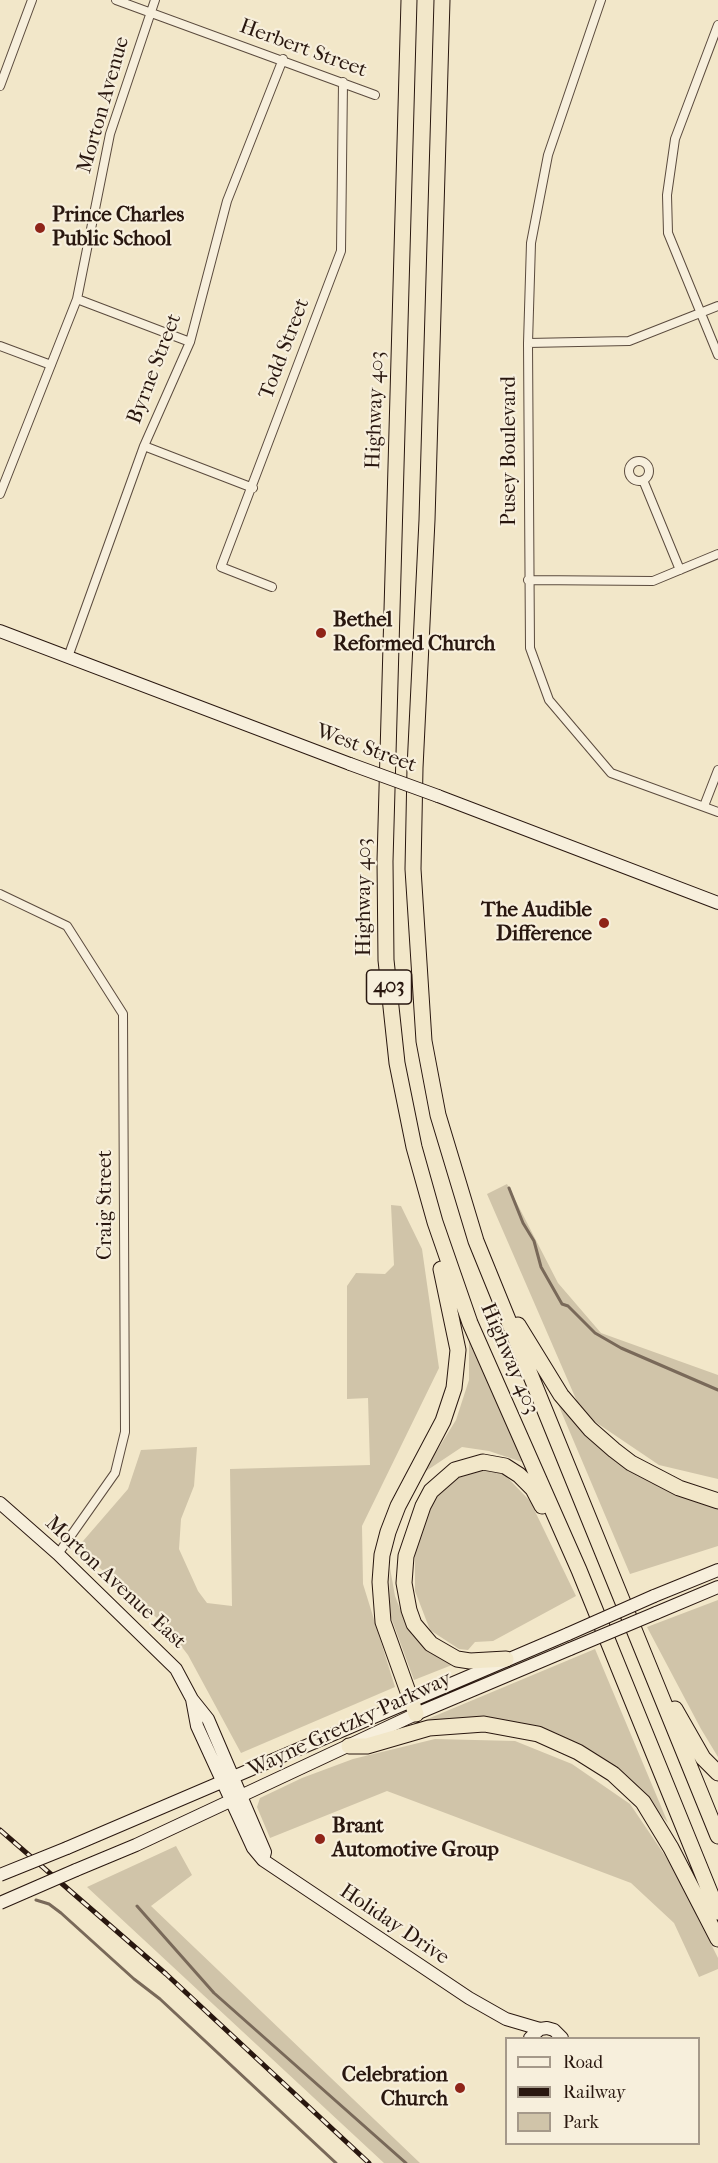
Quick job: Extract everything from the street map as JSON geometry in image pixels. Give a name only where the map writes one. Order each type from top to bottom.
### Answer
[{"type":"highway","name":"Highway 403","points":[[409,0],[387,767],[386,960],[401,1083],[414,1147],[435,1222],[470,1323],[579,1570],[718,1912]]},
{"type":"highway","name":"Highway 403","points":[[442,0],[427,520],[415,768],[413,869],[424,1041],[438,1115],[476,1241],[635,1638],[718,1836]]},
{"type":"highway","points":[[414,1708],[383,1622],[380,1582],[382,1556],[388,1532],[403,1496],[443,1421],[457,1369],[458,1350],[436,1247],[435,1222]]},
{"type":"highway","points":[[476,1241],[489,1259],[521,1333],[561,1395],[590,1429],[614,1450],[647,1472],[679,1488],[718,1501]]},
{"type":"highway","points":[[506,1659],[478,1662],[457,1659],[431,1644],[414,1624],[408,1610],[404,1569],[416,1521],[431,1491],[449,1474],[464,1467],[483,1462],[506,1466],[533,1489],[579,1570]]},
{"type":"highway","points":[[635,1638],[660,1678],[690,1738],[703,1758],[718,1773]]},
{"type":"highway","points":[[349,1746],[367,1746],[429,1728],[484,1724],[538,1734],[578,1752],[613,1774],[643,1802],[666,1838],[718,1939]]},
{"type":"main road","name":"West Street","points":[[0,631],[718,903]]},
{"type":"main road","name":"Morton Avenue East","points":[[0,1503],[58,1554],[176,1669],[192,1700],[208,1719],[235,1798]]},
{"type":"main road","name":"Wayne Gretzky Parkway","points":[[0,1903],[349,1746],[506,1659],[718,1570]]},
{"type":"main road","name":"Wayne Gretzky Parkway","points":[[0,1875],[227,1780],[570,1649],[718,1587]]},
{"type":"main road","name":"Holiday Drive","points":[[235,1798],[265,1852],[263,1860],[469,1998],[506,2019],[540,2029],[554,2030],[561,2037]]},
{"type":"main road","name":"Holiday Drive","points":[[506,2019],[524,2037]]},
{"type":"main road","points":[[531,2037],[540,2029]]},
{"type":"street","points":[[0,86],[32,0]]},
{"type":"street","name":"Herbert Street","points":[[116,0],[150,14],[283,59],[375,95]]},
{"type":"street","name":"Morton Avenue","points":[[0,494],[76,299],[110,134],[155,0]]},
{"type":"street","name":"Pusey Boulevard","points":[[601,0],[548,155],[531,243],[528,343],[530,648],[549,700],[611,774],[718,812]]},
{"type":"street","points":[[718,25],[675,139],[666,195],[668,233],[718,355]]},
{"type":"street","name":"Byrne Street","points":[[68,657],[144,446],[189,342],[227,201],[283,59]]},
{"type":"street","name":"Todd Street","points":[[272,586],[221,567],[253,488],[341,251],[343,82]]},
{"type":"street","points":[[76,299],[189,342]]},
{"type":"street","points":[[528,343],[629,341],[718,306]]},
{"type":"street","points":[[0,346],[51,365]]},
{"type":"street","points":[[144,446],[253,488]]},
{"type":"street","points":[[643,480],[680,570]]},
{"type":"street","points":[[528,580],[653,581],[718,554]]},
{"type":"street","points":[[704,806],[718,770]]},
{"type":"street","name":"Craig Street","points":[[0,894],[67,926],[123,1014],[125,1432],[115,1473],[58,1554]]},
{"type":"green space","points":[[507,1184],[558,1283],[601,1333],[718,1375],[718,1479],[659,1465],[582,1413],[487,1194]]},
{"type":"green space","points":[[391,1205],[401,1206],[422,1249],[439,1368],[362,1526],[363,1584],[395,1687],[241,1753],[188,1655],[165,1625],[77,1548],[128,1489],[141,1450],[197,1447],[194,1486],[181,1519],[179,1549],[198,1591],[207,1603],[232,1606],[230,1469],[370,1465],[368,1398],[347,1399],[347,1286],[356,1273],[385,1274],[394,1265]]},
{"type":"green space","points":[[469,1326],[522,1462],[489,1451],[462,1447],[423,1473],[456,1420],[469,1380]]},
{"type":"green space","points":[[555,1397],[638,1474],[718,1505],[718,1546],[630,1574]]},
{"type":"green space","points":[[475,1468],[504,1474],[530,1501],[576,1596],[493,1641],[475,1642],[468,1650],[459,1649],[430,1630],[415,1591],[415,1554],[429,1507],[451,1479]]},
{"type":"green space","points":[[390,1568],[395,1596],[407,1627],[427,1651],[452,1665],[414,1680],[389,1612]]},
{"type":"green space","points":[[718,1600],[718,1757],[647,1627]]},
{"type":"green space","points":[[595,1649],[668,1823],[620,1769],[556,1733],[502,1721],[418,1723]]},
{"type":"green space","points":[[435,1739],[515,1741],[572,1764],[630,1804],[672,1866],[718,1958],[718,1969],[699,1977],[674,1923],[631,1883],[387,1791],[270,1838],[257,1807],[260,1798],[302,1778],[353,1759]]},
{"type":"green space","points":[[176,1846],[192,1875],[151,1906],[420,2163],[384,2163],[87,1887]]},
{"type":"waterway","points":[[509,1188],[523,1223],[534,1241],[541,1267],[562,1304],[568,1306],[595,1333],[621,1348],[718,1390]]},
{"type":"waterway","points":[[36,1900],[49,1904],[61,1913],[134,1979],[160,1999],[336,2163]]},
{"type":"waterway","points":[[137,1906],[214,1993],[406,2163]]},
{"type":"railway","points":[[0,1830],[166,1974],[369,2163]]},
{"type":"place","name":"Prince Charles Public School","points":[[40,228]]},
{"type":"place","name":"Bethel Reformed Church","points":[[321,633]]},
{"type":"place","name":"The Audible Difference","points":[[604,923]]},
{"type":"place","name":"Brant Automotive Group","points":[[320,1839]]},
{"type":"place","name":"Celebration Church","points":[[460,2088]]}]
